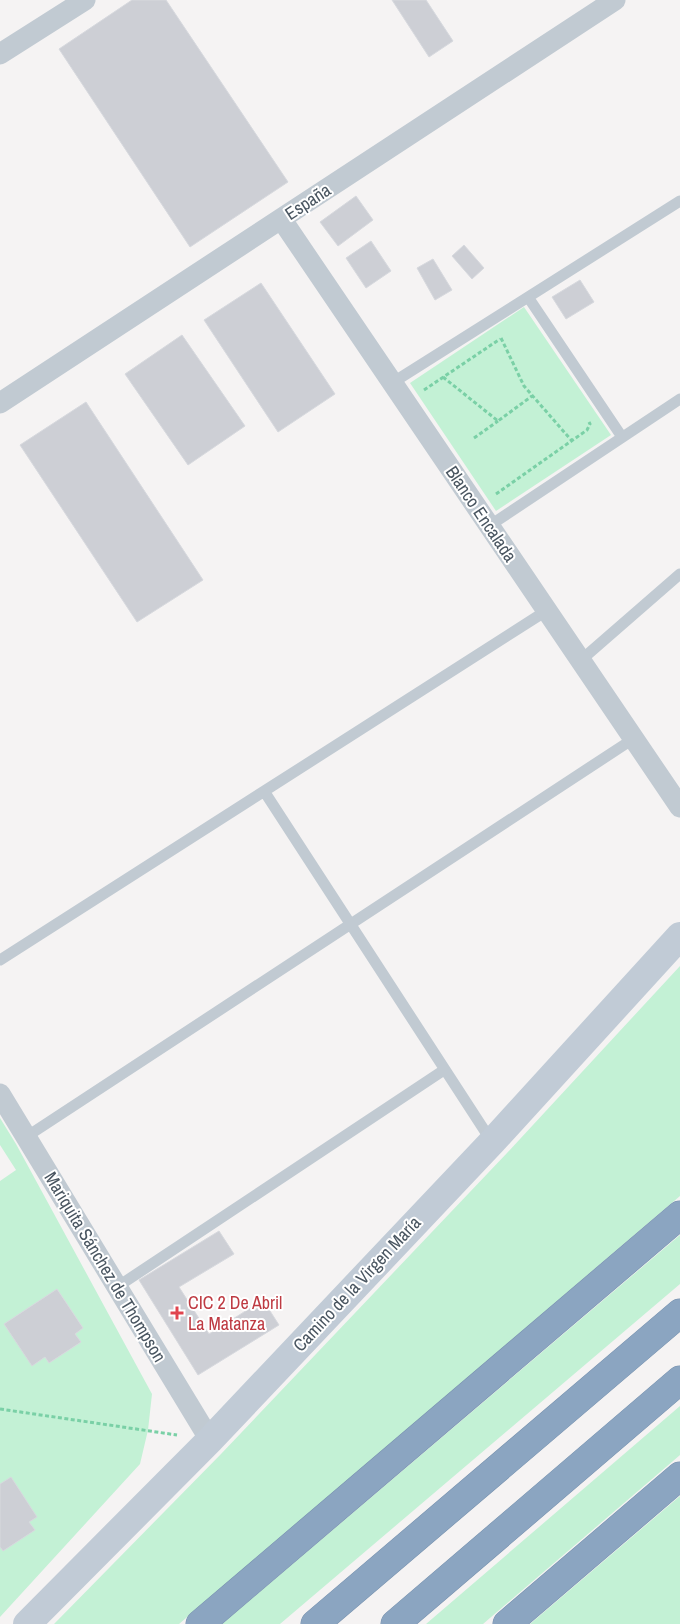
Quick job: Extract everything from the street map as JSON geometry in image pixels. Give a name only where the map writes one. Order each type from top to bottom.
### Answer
[{"type":"highway","points":[[200,1624],[680,1215]]},
{"type":"highway","points":[[315,1624],[680,1313]]},
{"type":"highway","points":[[395,1624],[680,1380]]},
{"type":"highway","points":[[507,1624],[680,1476]]},
{"type":"street","points":[[0,54],[85,0]]},
{"type":"street","name":"España","points":[[0,403],[615,0]]},
{"type":"street","name":"Blanco Encalada","points":[[282,220],[680,807]]},
{"type":"street","name":"Camino de la Virgen María","points":[[27,1624],[210,1440],[492,1142],[680,936]]},
{"type":"street","name":"Mariquita Sánchez de Thompson","points":[[0,1094],[210,1440]]},
{"type":"lane","points":[[397,391],[528,297],[680,201]]},
{"type":"lane","points":[[528,297],[622,437]]},
{"type":"lane","points":[[489,526],[680,399]]},
{"type":"lane","points":[[580,661],[680,574]]},
{"type":"lane","points":[[0,960],[546,611]]},
{"type":"lane","points":[[26,1137],[634,739]]},
{"type":"lane","points":[[264,791],[492,1142]]},
{"type":"lane","points":[[117,1287],[444,1070]]},
{"type":"path","points":[[397,391],[426,389],[508,333]]},
{"type":"path","points":[[501,338],[524,386],[572,441]]},
{"type":"path","points":[[443,377],[498,421]]},
{"type":"path","points":[[474,438],[532,396]]},
{"type":"path","points":[[496,494],[587,430],[590,424],[586,418]]},
{"type":"path","points":[[0,1409],[210,1440]]},
{"type":"green space","points":[[524,307],[611,435],[496,511],[410,383]]},
{"type":"green space","points":[[680,966],[680,1196],[179,1624],[54,1624],[221,1454],[507,1153]]},
{"type":"green space","points":[[0,1118],[152,1394],[148,1430],[140,1464],[0,1617],[0,1547],[3,1551],[34,1530],[0,1484],[0,1181],[16,1170],[0,1145]],"holes":[[[57,1289],[83,1328],[75,1334],[81,1342],[49,1363],[45,1357],[32,1365],[4,1324]]]},
{"type":"green space","points":[[680,1235],[680,1284],[280,1624],[222,1624]]},
{"type":"green space","points":[[680,1406],[680,1455],[483,1624],[426,1624]]},
{"type":"green space","points":[[680,1496],[680,1624],[530,1624]]},
{"type":"building","points":[[132,0],[166,0],[288,182],[190,247],[59,49]]},
{"type":"building","points":[[392,0],[426,0],[453,41],[429,57]]},
{"type":"building","points":[[356,196],[373,220],[338,246],[320,222]]},
{"type":"building","points":[[371,241],[391,271],[366,288],[346,258]]},
{"type":"building","points":[[464,245],[484,268],[472,279],[452,256]]},
{"type":"building","points":[[433,259],[452,290],[435,300],[417,268]]},
{"type":"building","points":[[580,280],[594,302],[566,319],[552,297]]},
{"type":"building","points":[[261,283],[335,394],[278,432],[204,320]]},
{"type":"building","points":[[182,335],[245,426],[188,465],[125,374]]},
{"type":"building","points":[[86,402],[203,580],[137,622],[20,445]]},
{"type":"building","name":"CIC 2 De Abril La Matanza","points":[[219,1231],[234,1254],[179,1287],[209,1334],[263,1300],[279,1325],[198,1375],[139,1280]]},
{"type":"building","points":[[57,1289],[83,1328],[75,1334],[81,1342],[49,1363],[45,1357],[32,1366],[4,1324]]},
{"type":"building","points":[[11,1477],[37,1517],[29,1522],[35,1530],[3,1551],[0,1547],[0,1484]]},
{"type":"place","name":"CIC 2 De Abril La Matanza","points":[[177,1313]]}]
